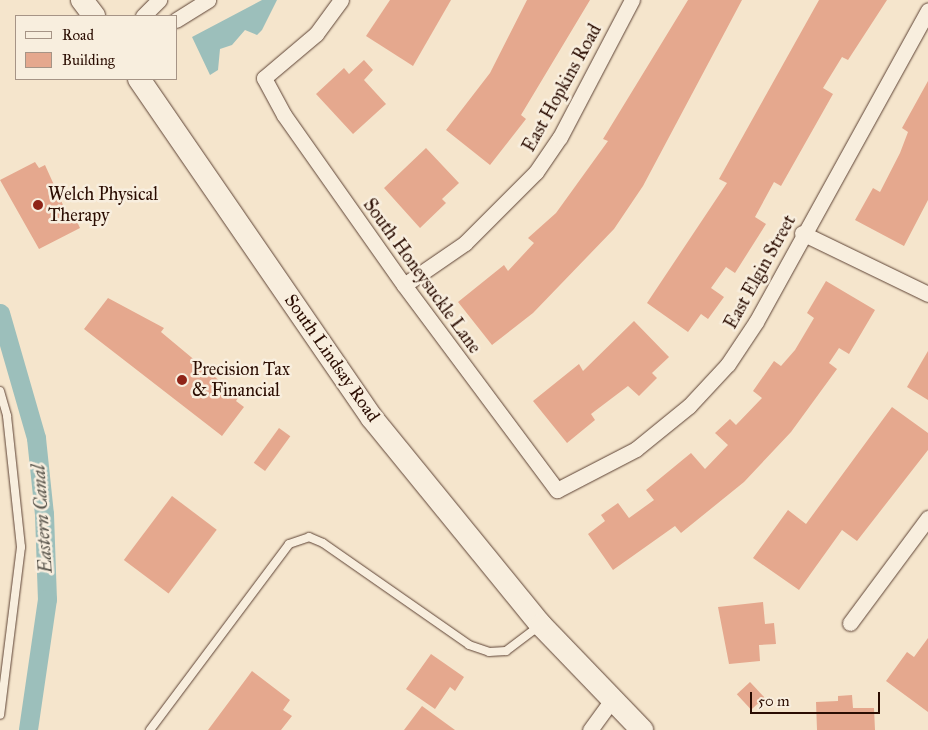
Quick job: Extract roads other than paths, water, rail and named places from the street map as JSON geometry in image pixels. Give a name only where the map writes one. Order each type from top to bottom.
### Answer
[{"type":"main road","points":[[82,0],[93,15]]},
{"type":"main road","name":"South Lindsay Road","points":[[141,80],[372,418],[541,625],[612,701],[642,730]]},
{"type":"street","points":[[144,15],[159,0]]},
{"type":"street","points":[[178,19],[208,0]]},
{"type":"street","name":"South Honeysuckle Lane","points":[[341,0],[316,34],[264,78],[284,115],[404,285],[557,490]]},
{"type":"street","name":"East Hopkins Road","points":[[404,285],[465,244],[536,172],[560,137],[632,0]]},
{"type":"street","name":"East Elgin Street","points":[[557,490],[636,450],[689,406],[728,364],[756,322],[802,233],[928,10]]},
{"type":"street","points":[[802,233],[928,294]]},
{"type":"street","points":[[850,623],[928,518]]},
{"type":"street","points":[[590,730],[612,701]]},
{"type":"lane","points":[[0,391],[7,416],[21,547],[0,715]]},
{"type":"lane","points":[[150,730],[289,544],[308,537],[323,543],[469,645],[489,652],[506,651],[541,625]]},
{"type":"water","points":[[262,0],[277,0],[262,30],[257,35],[245,30],[232,45],[220,49],[218,70],[210,75],[192,37]]},
{"type":"waterway","name":"Eastern Canal","points":[[0,313],[36,438],[44,514],[47,599],[28,730]]},
{"type":"place","name":"Welch Physical Therapy","points":[[38,205]]},
{"type":"place","name":"Precision Tax & Financial","points":[[182,380]]}]
